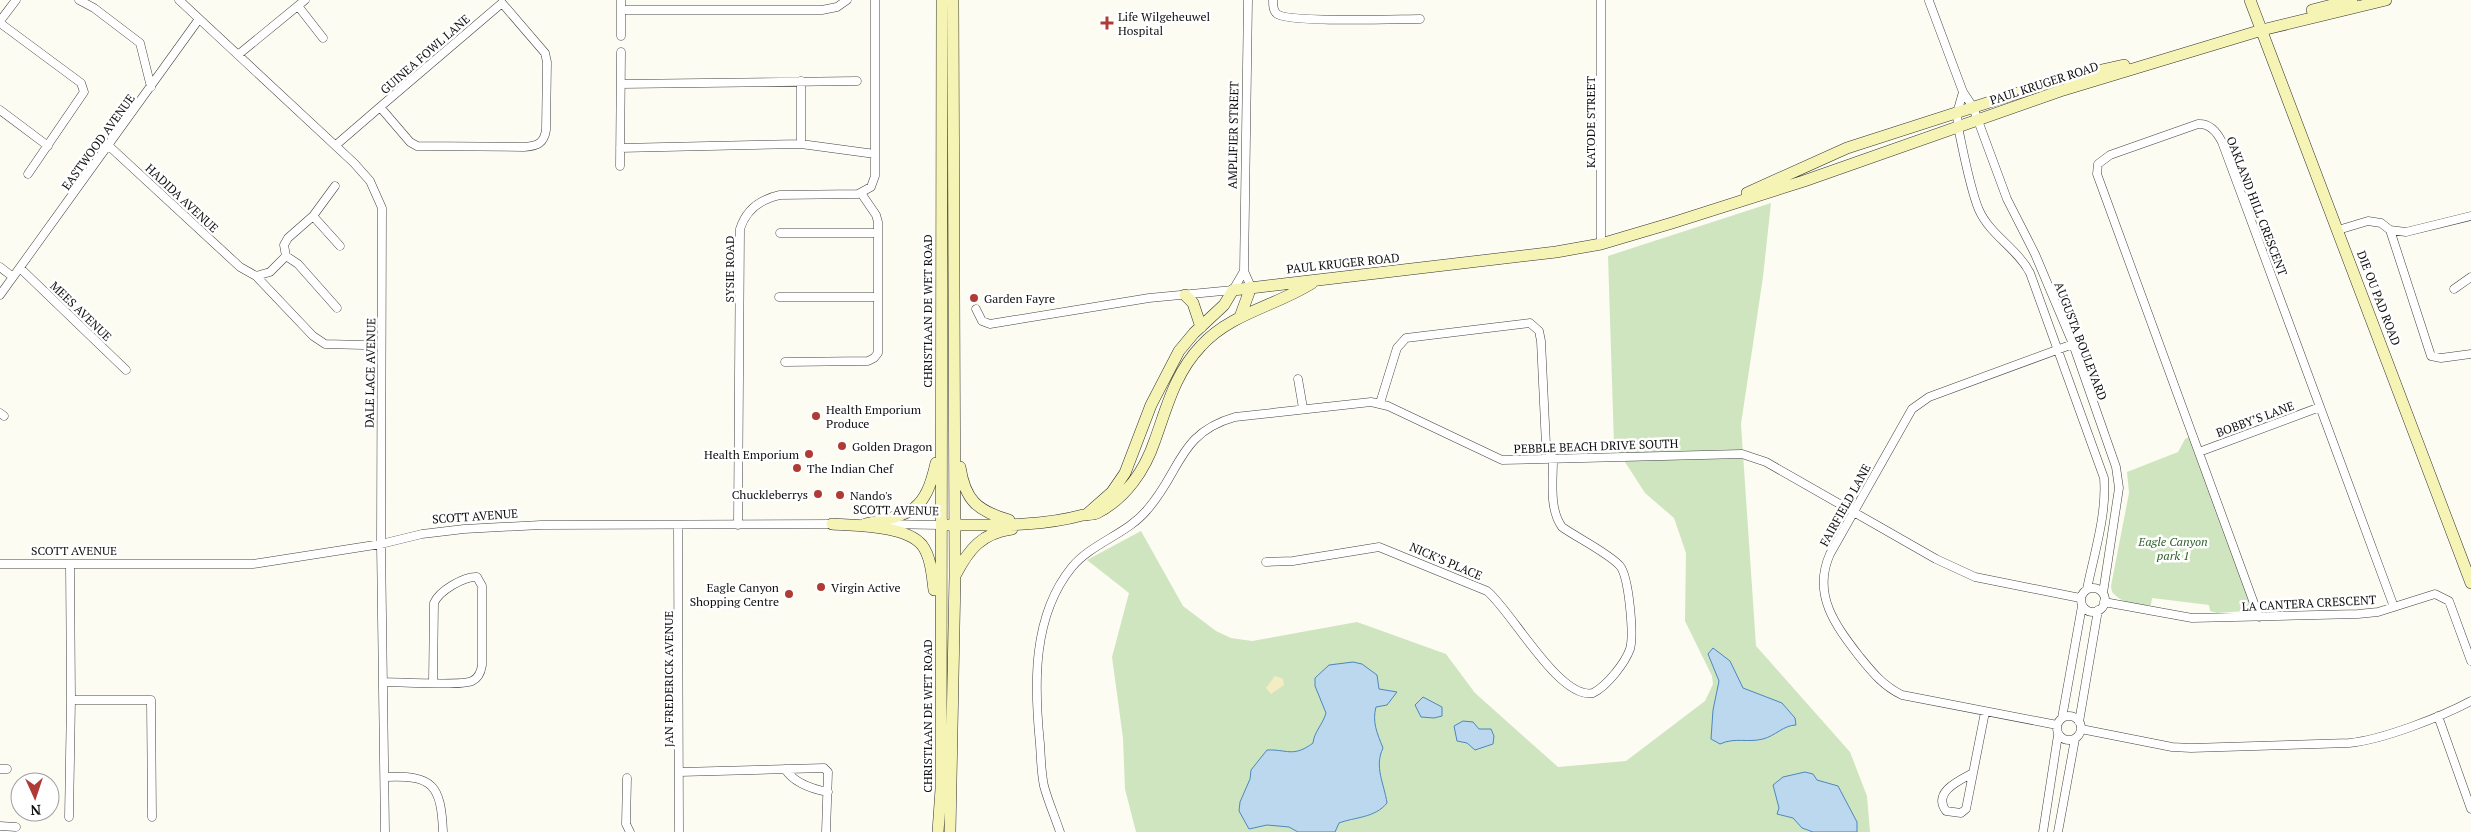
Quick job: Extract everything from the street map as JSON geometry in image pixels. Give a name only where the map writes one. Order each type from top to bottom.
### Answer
[{"type":"street","points":[[16,0],[0,22],[84,87],[83,96],[28,174]]},
{"type":"street","points":[[79,0],[94,8],[140,43],[151,87]]},
{"type":"street","name":"DALE LACE AVENUE","points":[[179,0],[336,146],[370,181],[382,208],[381,544],[386,777],[385,832]]},
{"type":"street","points":[[239,54],[305,0]]},
{"type":"street","points":[[621,0],[621,36]]},
{"type":"street","points":[[801,0],[801,10]]},
{"type":"street","points":[[621,10],[830,9],[847,0]]},
{"type":"street","points":[[785,362],[868,360],[874,358],[878,348],[878,233],[876,215],[861,193],[873,182],[875,154],[875,0]]},
{"type":"street","name":"CHRISTIAAN DE WET ROAD","points":[[938,832],[941,789],[942,0]]},
{"type":"street","name":"CHRISTIAAN DE WET ROAD","points":[[950,832],[956,576],[953,0]]},
{"type":"street","name":"AMPLIFIER STREET","points":[[1248,0],[1244,271],[1251,287]]},
{"type":"street","points":[[1273,0],[1274,11],[1290,18],[1420,19]]},
{"type":"street","name":"KATODE STREET","points":[[1600,244],[1601,0]]},
{"type":"street","name":"DIE OU PAD ROAD","points":[[2250,0],[2471,582]]},
{"type":"street","name":"PAUL KRUGER ROAD","points":[[1716,209],[1803,166],[1847,148],[2061,79],[2116,67],[2352,0]]},
{"type":"street","name":"PAUL KRUGER ROAD","points":[[976,309],[982,321],[990,324],[1149,298],[1315,281],[1556,252],[1600,244],[1716,209],[2060,91],[2261,27],[2386,0]]},
{"type":"street","name":"GUINEA FOWL LANE","points":[[336,146],[380,107],[504,1],[542,48],[546,57],[546,130],[541,143],[524,147],[417,146],[410,142],[380,107]]},
{"type":"street","name":"AUGUSTA BOULEVARD","points":[[1929,1],[1963,92],[1973,107],[2007,199],[2035,254],[2073,344],[2119,479],[2103,593]]},
{"type":"street","points":[[298,6],[323,38]]},
{"type":"street","name":"EASTWOOD AVENUE","points":[[0,295],[199,19]]},
{"type":"street","points":[[620,166],[621,52]]},
{"type":"street","points":[[801,81],[801,144]]},
{"type":"street","points":[[621,84],[857,81]]},
{"type":"street","points":[[1957,113],[1963,92]]},
{"type":"street","points":[[0,110],[48,146]]},
{"type":"street","name":"AUGUSTA BOULEVARD","points":[[1957,113],[1958,127],[1979,210],[2001,240],[2026,264],[2104,478],[2104,498],[2087,589]]},
{"type":"street","name":"OAKLAND HILL CRESCENT","points":[[2259,617],[2097,174],[2098,164],[2110,155],[2198,124],[2206,124],[2219,137],[2394,607]]},
{"type":"street","points":[[620,148],[801,144],[875,154]]},
{"type":"street","name":"HADIDA AVENUE","points":[[109,146],[240,267],[256,276],[324,344],[363,345]]},
{"type":"street","points":[[335,186],[313,216],[288,238],[284,245],[286,256],[298,264],[337,308]]},
{"type":"street","name":"SYSIE ROAD","points":[[738,525],[739,236],[742,224],[757,204],[774,196],[861,193]]},
{"type":"street","points":[[313,216],[340,246]]},
{"type":"street","points":[[2338,230],[2368,221],[2381,223],[2390,230],[2406,232],[2471,216]]},
{"type":"street","points":[[2390,230],[2432,356],[2441,358],[2471,354]]},
{"type":"street","points":[[780,233],[878,233]]},
{"type":"street","points":[[256,276],[270,272],[286,256]]},
{"type":"street","points":[[0,267],[13,277]]},
{"type":"street","name":"MEES AVENUE","points":[[20,268],[126,370]]},
{"type":"street","name":"AMPLIFIER STREET","points":[[1086,515],[1112,492],[1125,473],[1163,380],[1179,351],[1224,305],[1244,271]]},
{"type":"street","points":[[2454,289],[2471,277]]},
{"type":"street","name":"AMPLIFIER STREET","points":[[955,525],[1051,523],[1096,514],[1118,498],[1140,473],[1150,455],[1172,391],[1200,346],[1216,332],[1240,317],[1294,294],[1315,281]]},
{"type":"street","points":[[1240,317],[1251,287]]},
{"type":"street","points":[[1185,295],[1193,303],[1201,327]]},
{"type":"street","points":[[779,297],[878,297]]},
{"type":"street","points":[[1380,403],[1397,348],[1406,338],[1530,323],[1539,331],[1541,341],[1546,445],[1553,460]]},
{"type":"street","name":"FAIRFIELD LANE","points":[[2057,725],[1985,712],[1894,691],[1877,677],[1834,624],[1824,597],[1824,573],[1830,554],[1908,414],[1929,397],[2073,344]]},
{"type":"street","points":[[1298,379],[1303,408]]},
{"type":"street","name":"PEBBLE BEACH DRIVE SOUTH","points":[[1060,832],[1042,776],[1036,686],[1039,644],[1044,624],[1065,577],[1078,560],[1146,512],[1161,492],[1186,447],[1205,430],[1235,417],[1352,402],[1380,403],[1495,458],[1511,461],[1742,454],[1766,462],[1936,559],[1974,578],[2081,602]]},
{"type":"street","name":"BOBBY’S LANE","points":[[2199,452],[2320,407]]},
{"type":"street","points":[[956,443],[961,475],[971,499],[984,511],[1026,524]]},
{"type":"street","points":[[863,524],[906,513],[921,503],[931,485],[941,444]]},
{"type":"street","name":"NICK’S PLACE","points":[[1266,562],[1306,559],[1368,547],[1390,550],[1487,591],[1498,601],[1540,657],[1573,687],[1581,692],[1593,692],[1601,687],[1630,649],[1631,638],[1627,586],[1620,566],[1562,527],[1558,521],[1554,507],[1553,460]]},
{"type":"street","points":[[956,576],[969,551],[982,539],[1006,530],[1051,523]]},
{"type":"street","points":[[832,524],[894,530],[908,535],[922,546],[932,571],[940,634]]},
{"type":"street","name":"SCOTT AVENUE","points":[[0,564],[253,564],[381,544],[422,534],[464,529],[541,525],[955,525]]},
{"type":"street","name":"JAN FREDERICK AVENUE","points":[[678,526],[679,832]]},
{"type":"street","points":[[69,816],[72,700],[70,564]]},
{"type":"street","points":[[383,682],[469,683],[479,676],[481,671],[482,586],[476,577],[466,578],[438,596],[434,603],[433,682]]},
{"type":"street","points":[[2043,832],[2058,735],[2057,725],[2062,718],[2081,602],[2087,589],[2094,587],[2103,593],[2104,602],[2098,610],[2080,726],[2075,739],[2058,832]]},
{"type":"street","name":"LA CANTERA CRESCENT","points":[[2104,602],[2192,618],[2259,617],[2378,612],[2428,595],[2442,596],[2449,600],[2471,660]]},
{"type":"street","points":[[2081,602],[2088,611],[2098,610]]},
{"type":"street","points":[[72,700],[151,700],[152,817]]},
{"type":"street","points":[[2062,718],[2073,717],[2080,726],[2172,747],[2349,743],[2365,741],[2438,716],[2471,701]]},
{"type":"street","points":[[1973,773],[1950,785],[1943,800],[1943,806],[1946,811],[1961,814],[1966,809],[1985,712]]},
{"type":"street","points":[[2438,716],[2471,809]]},
{"type":"street","points":[[2058,735],[2064,740],[2075,739]]},
{"type":"street","points":[[680,772],[824,768],[828,772],[826,832]]},
{"type":"street","points":[[785,769],[790,777],[809,787],[828,792]]},
{"type":"street","points":[[386,777],[419,778],[427,782],[440,800],[443,832]]},
{"type":"street","points":[[627,778],[626,824],[630,832]]},
{"type":"street","points":[[0,826],[16,827]]},
{"type":"green space","points":[[1771,203],[1763,277],[1741,424],[1756,646],[1850,752],[1867,796],[1870,832],[1136,832],[1125,789],[1123,738],[1112,657],[1129,593],[1087,560],[1141,531],[1183,606],[1216,631],[1231,638],[1252,641],[1357,622],[1446,654],[1475,693],[1558,767],[1626,761],[1705,701],[1713,684],[1712,676],[1685,621],[1686,553],[1674,518],[1645,493],[1614,445],[1608,256]]},
{"type":"green space","name":"Eagle Canyon park 1","points":[[2189,437],[2251,604],[2245,611],[2217,613],[2210,611],[2209,605],[2152,598],[2151,605],[2140,605],[2120,599],[2112,592],[2111,586],[2129,493],[2127,472],[2178,452],[2185,439]]},
{"type":"sand","points":[[1275,676],[1283,679],[1284,685],[1271,694],[1266,688]]},
{"type":"water","points":[[1713,648],[1730,661],[1743,688],[1782,703],[1795,718],[1796,725],[1787,727],[1767,738],[1757,740],[1731,741],[1720,744],[1711,739],[1713,710],[1719,681],[1708,654]]},
{"type":"water","points":[[1353,662],[1362,664],[1377,675],[1379,689],[1397,692],[1387,705],[1376,707],[1375,712],[1376,728],[1383,748],[1379,762],[1380,775],[1387,803],[1377,812],[1339,823],[1335,832],[1298,832],[1289,827],[1267,825],[1249,829],[1239,811],[1240,802],[1250,779],[1251,770],[1267,750],[1295,752],[1313,743],[1326,713],[1315,686],[1315,678],[1329,665]]},
{"type":"water","points":[[1423,697],[1442,707],[1442,716],[1434,718],[1421,717],[1415,705]]},
{"type":"water","points":[[1463,721],[1473,722],[1479,729],[1491,729],[1494,736],[1493,744],[1475,750],[1467,743],[1457,741],[1454,726]]},
{"type":"water","points":[[1805,772],[1813,774],[1817,780],[1838,786],[1857,822],[1857,832],[1813,832],[1802,828],[1793,818],[1777,814],[1779,808],[1773,785],[1783,777]]},
{"type":"place","name":"Life Wilgeheuwel Hospital","points":[[1107,23]]},
{"type":"place","name":"Garden Fayre","points":[[974,298]]},
{"type":"place","name":"Health Emporium Produce","points":[[816,416]]},
{"type":"place","name":"Golden Dragon","points":[[842,446]]},
{"type":"place","name":"Health Emporium","points":[[809,454]]},
{"type":"place","name":"The Indian Chef","points":[[797,468]]},
{"type":"place","name":"Chuckleberrys","points":[[818,494]]},
{"type":"place","name":"Nando's","points":[[840,495]]},
{"type":"place","name":"Virgin Active","points":[[821,587]]},
{"type":"place","name":"Eagle Canyon Shopping Centre","points":[[789,594]]}]
